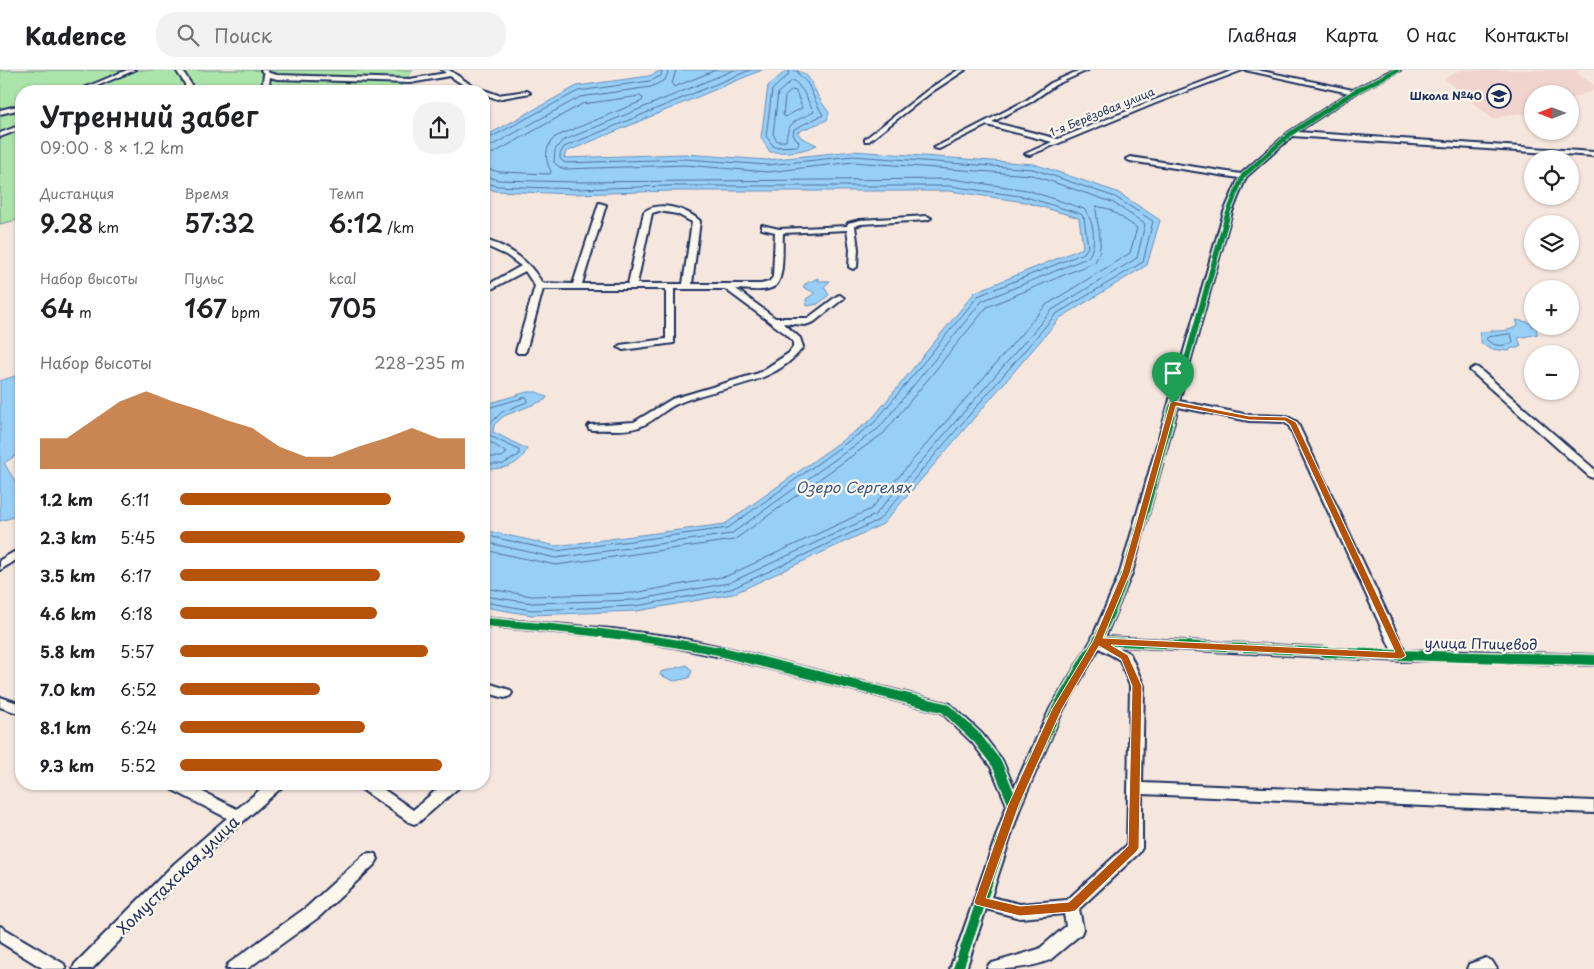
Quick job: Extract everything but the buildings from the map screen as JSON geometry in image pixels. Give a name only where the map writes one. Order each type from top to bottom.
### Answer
[{"type":"street","points":[[95,85],[132,70]]},
{"type":"street","points":[[179,70],[188,85]]},
{"type":"street","points":[[445,70],[468,85]]},
{"type":"street","points":[[867,140],[930,90],[962,70]]},
{"type":"street","points":[[937,148],[1029,101],[1043,89],[1085,70]]},
{"type":"street","name":"1-я Берёзовая улица","points":[[1028,154],[1154,102],[1240,70]]},
{"type":"street","points":[[1248,70],[1354,92]]},
{"type":"street","points":[[958,969],[1014,805],[1057,709],[1097,641],[1126,573],[1228,212],[1243,176],[1290,134],[1354,92],[1397,70]]},
{"type":"street","points":[[265,85],[265,72],[277,77],[410,81],[451,74]]},
{"type":"street","points":[[490,94],[497,97],[526,94]]},
{"type":"street","points":[[0,112],[15,108]]},
{"type":"street","points":[[988,123],[1057,141]]},
{"type":"street","points":[[0,135],[15,129]]},
{"type":"street","points":[[1290,134],[1594,154]]},
{"type":"street","points":[[1130,159],[1243,176]]},
{"type":"street","points":[[577,286],[602,205]]},
{"type":"street","points":[[632,287],[648,212],[654,209],[676,212],[696,222],[687,287]]},
{"type":"street","points":[[853,267],[854,249],[851,225],[860,222],[927,218]]},
{"type":"street","points":[[765,227],[779,231],[851,228]]},
{"type":"street","points":[[539,286],[762,287],[772,284],[777,277],[779,231]]},
{"type":"street","points":[[490,244],[509,252],[527,266],[539,286],[521,351]]},
{"type":"street","points":[[490,287],[527,266]]},
{"type":"street","points":[[623,347],[671,341],[670,287]]},
{"type":"street","points":[[593,427],[636,424],[647,420],[661,408],[675,401],[762,376],[792,355],[798,347],[797,340],[774,320],[727,287]]},
{"type":"street","points":[[774,320],[805,322],[811,320],[840,298]]},
{"type":"street","points":[[1475,370],[1594,474]]},
{"type":"street","points":[[1173,403],[1249,418],[1286,419],[1293,424],[1401,656]]},
{"type":"street","points":[[0,566],[15,556]]},
{"type":"street","points":[[490,623],[612,633],[674,642],[731,654],[945,708],[977,738],[997,764],[1014,805]]},
{"type":"street","points":[[980,902],[1020,911],[1071,907],[1134,848],[1137,686],[1125,657],[1097,641]]},
{"type":"street","name":"улица Птицевод","points":[[1097,641],[1401,656],[1438,655],[1594,660]]},
{"type":"street","points":[[490,689],[505,693]]},
{"type":"street","points":[[0,702],[15,708]]},
{"type":"street","points":[[1135,788],[1594,807]]},
{"type":"street","points":[[186,790],[238,817]]},
{"type":"street","name":"Хомустахская улица","points":[[81,969],[179,869],[269,790]]},
{"type":"street","points":[[374,790],[414,818],[446,790]]},
{"type":"street","points":[[234,969],[313,912],[370,859]]},
{"type":"street","points":[[995,969],[1044,955],[1075,929],[1071,907]]},
{"type":"street","points":[[0,933],[58,969]]},
{"type":"street","points":[[1475,969],[1486,966],[1489,969]]},
{"type":"shaded area","name":"Школа №40","points":[[1461,70],[1581,70],[1577,73],[1594,85],[1594,90],[1579,96],[1579,85],[1524,85],[1524,114],[1519,113],[1493,119],[1444,79]]},
{"type":"green space","points":[[0,70],[413,70],[402,85],[15,85],[15,220],[0,224]]},
{"type":"water","name":"Озеро Сергелях","points":[[662,70],[762,70],[566,152],[564,158],[685,154],[767,160],[853,151],[1034,164],[1117,192],[1160,220],[1147,265],[1060,318],[883,524],[733,594],[637,611],[531,615],[490,608],[490,531],[556,546],[725,524],[871,420],[975,292],[1083,248],[1079,218],[1025,202],[950,191],[670,191],[576,194],[495,191],[490,189],[490,134],[577,86],[649,76]]},
{"type":"water","points":[[787,70],[806,75],[829,113],[827,120],[797,132],[802,138],[817,145],[794,152],[770,152],[761,138],[768,86]]},
{"type":"water","points":[[818,278],[818,281],[830,281],[824,287],[829,295],[818,304],[807,306],[806,299],[815,293],[803,287],[805,284]]},
{"type":"water","points":[[1516,320],[1524,322],[1524,335],[1533,335],[1518,338],[1521,345],[1518,348],[1512,348],[1509,351],[1490,349],[1482,344],[1479,333],[1509,330],[1518,325]]},
{"type":"water","points":[[15,376],[15,456],[4,463],[15,481],[15,517],[0,521],[0,381]]},
{"type":"water","points":[[527,392],[537,392],[547,397],[545,400],[504,416],[494,425],[493,432],[527,449],[520,460],[510,466],[490,469],[490,403]]},
{"type":"water","points":[[687,665],[692,671],[689,678],[674,681],[660,675],[661,672]]},
{"type":"cycle path","points":[[958,969],[1014,805],[1057,709],[1097,641],[1126,573],[1228,212],[1243,176],[1290,134],[1354,92],[1397,70]]},
{"type":"cycle path","points":[[490,623],[612,633],[674,642],[731,654],[945,708],[977,738],[997,764],[1014,805]]},
{"type":"cycle path","points":[[1097,641],[1401,656],[1438,655],[1594,660]]},
{"type":"place","name":"Школа №40","points":[[1499,96]]},
{"type":"route","points":[[1173,403],[1126,573],[1097,641],[1057,709],[1014,805],[980,902],[1020,911],[1071,907],[1134,848],[1137,686],[1125,657],[1097,641],[1401,656],[1293,424],[1281,418],[1249,418],[1173,403]]}]
